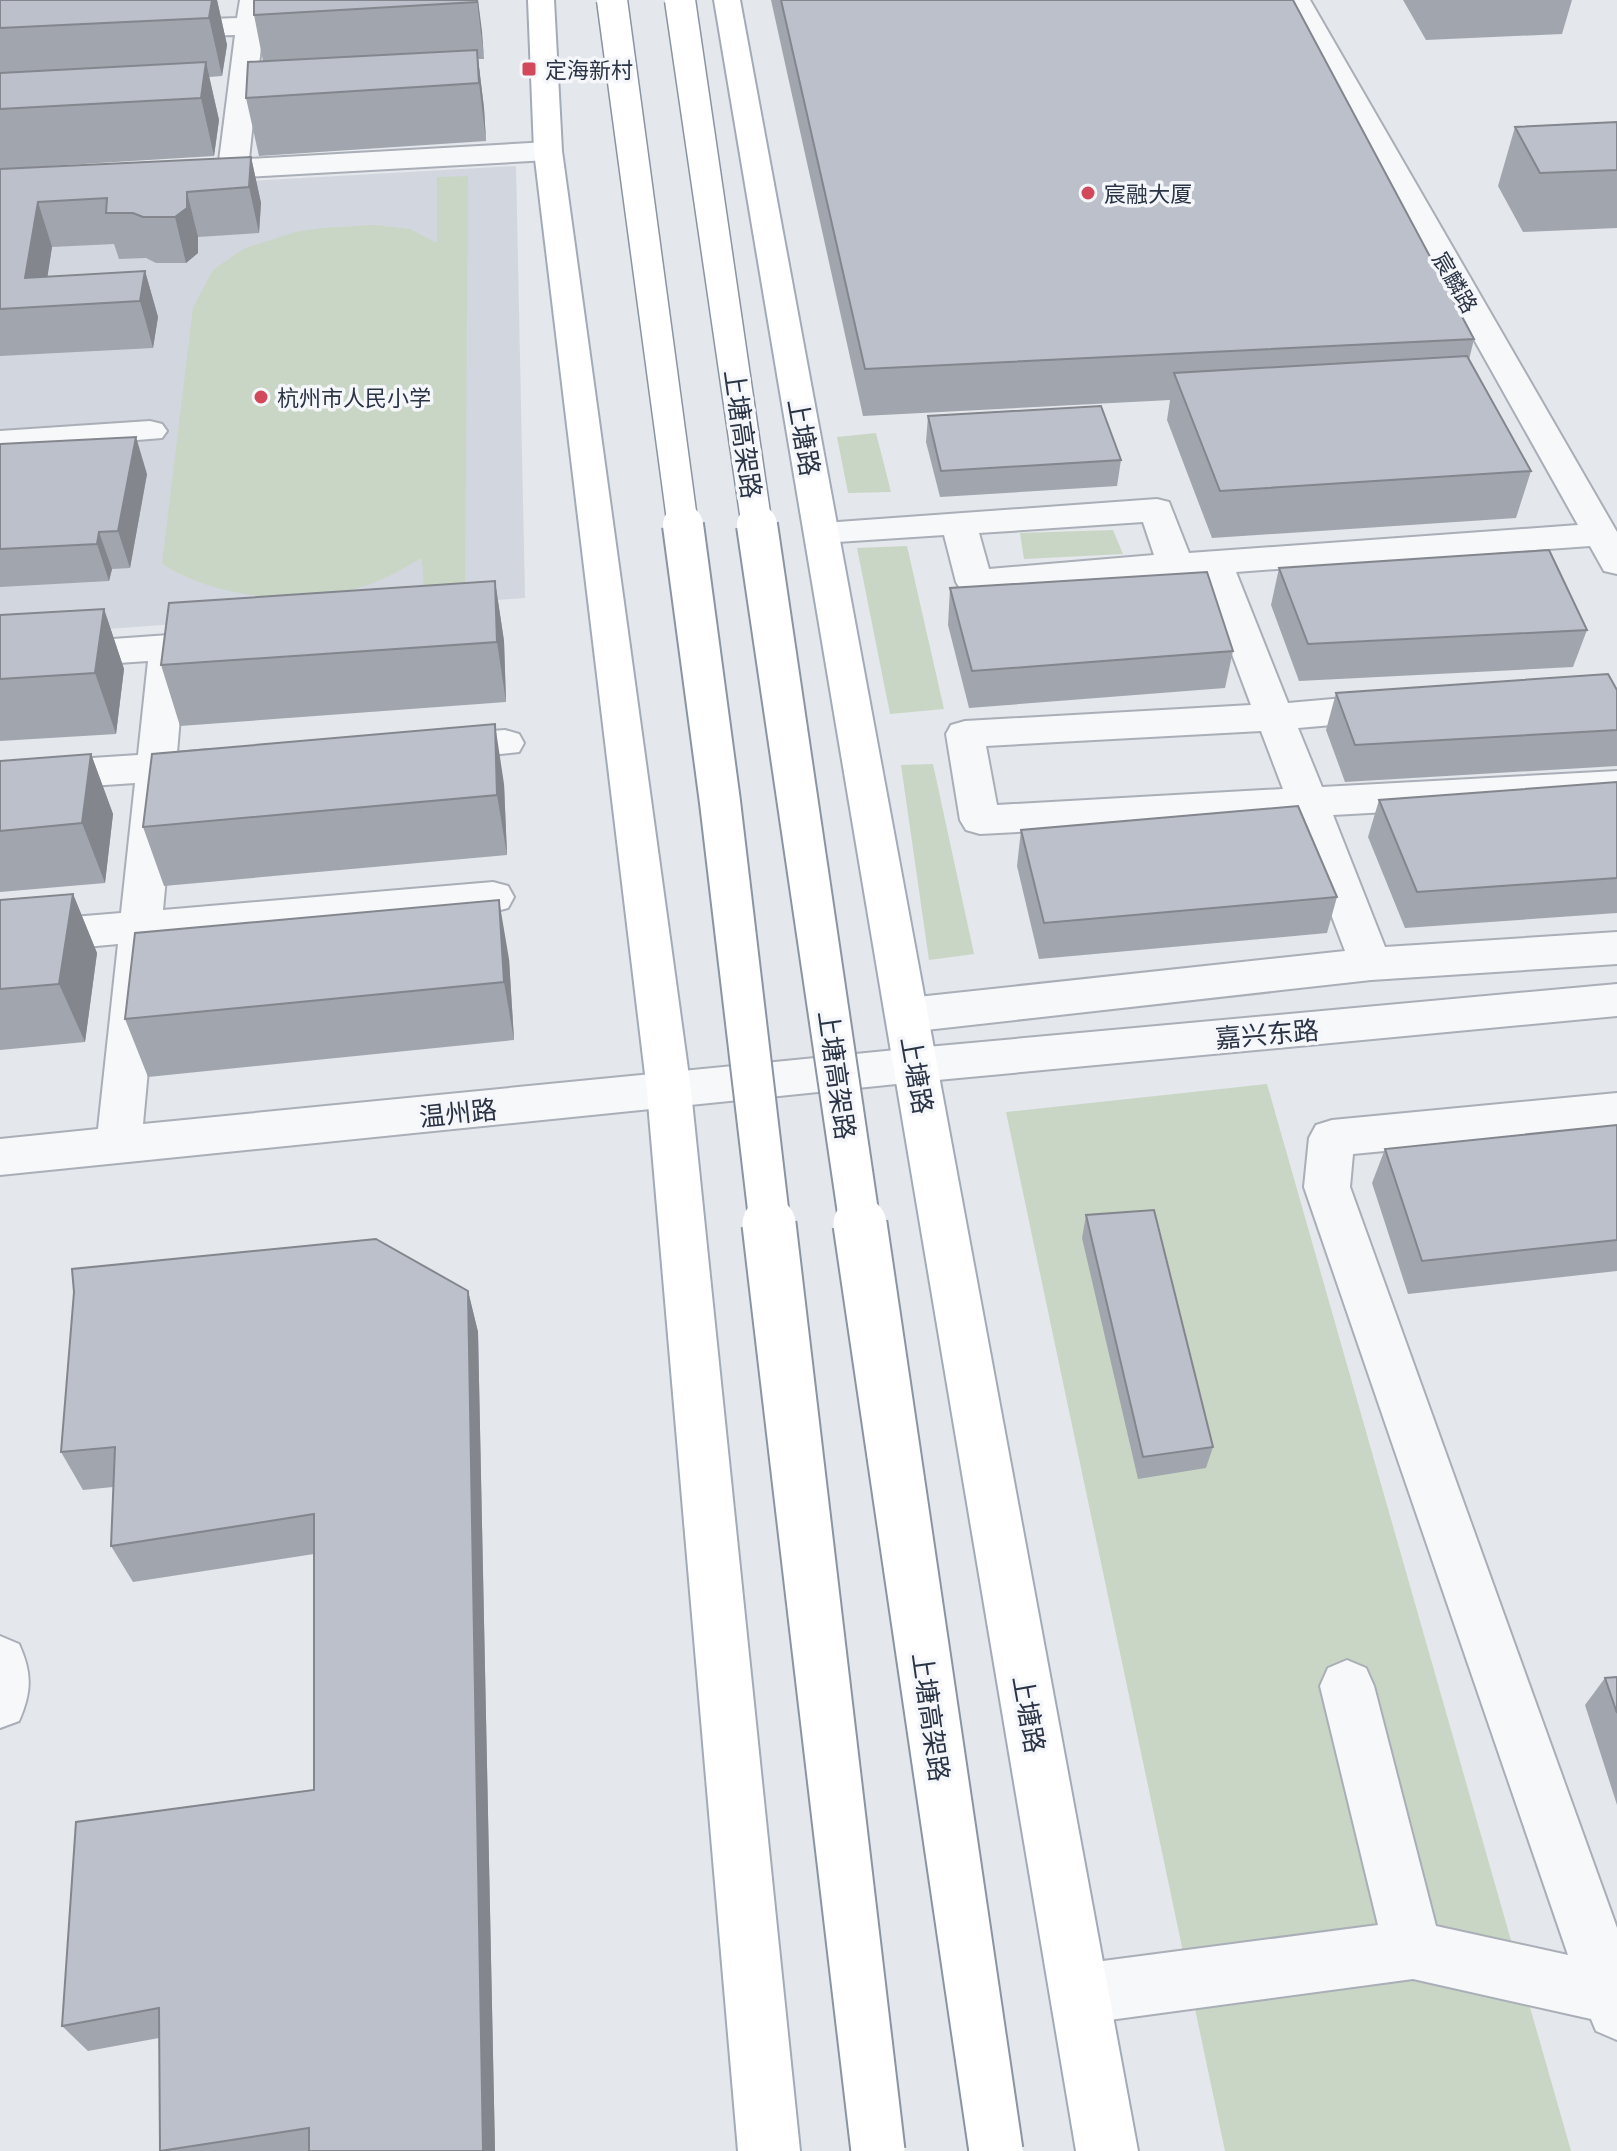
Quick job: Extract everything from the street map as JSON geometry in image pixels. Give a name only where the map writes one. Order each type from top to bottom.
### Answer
[{"type":"main road","points":[[541,0],[548,151],[669,1091],[769,2151]]},
{"type":"main road","points":[[612,0],[720,802],[878,2151]]},
{"type":"main road","name":"上塘高架路","points":[[680,0],[996,2151]]},
{"type":"main road","name":"上塘路","points":[[727,0],[1107,2151]]},
{"type":"street","name":"宸麟路","points":[[1297,0],[1609,549]]},
{"type":"street","points":[[129,31],[251,13],[233,169]]},
{"type":"street","points":[[171,173],[548,151]]},
{"type":"street","points":[[0,441],[150,431]]},
{"type":"street","points":[[822,532],[1157,510],[1175,565]]},
{"type":"street","points":[[959,523],[974,582],[1175,565],[1609,549]]},
{"type":"street","points":[[1215,563],[1371,964]]},
{"type":"street","points":[[0,659],[229,643]]},
{"type":"street","points":[[119,1145],[168,647]]},
{"type":"street","points":[[1431,703],[1275,717],[965,734],[980,820],[1617,785]]},
{"type":"street","points":[[394,751],[505,743]]},
{"type":"street","points":[[0,778],[251,761]]},
{"type":"street","points":[[0,939],[493,897]]},
{"type":"street","points":[[908,1015],[1371,964],[1617,948]]},
{"type":"street","name":"嘉兴东路","points":[[916,1065],[1617,1000]]},
{"type":"street","name":"温州路","points":[[0,1157],[916,1065]]},
{"type":"street","points":[[1615,2000],[1327,1187],[1332,1138],[1617,1111]]},
{"type":"street","points":[[0,1662],[3,1669],[0,1702]]},
{"type":"street","points":[[1347,1686],[1413,1950]]},
{"type":"street","points":[[1080,1994],[1413,1950],[1615,2000]]},
{"type":"shaded area","name":"杭州市人民小学","points":[[516,166],[525,598],[0,637],[0,195]]},
{"type":"green space","points":[[468,176],[465,588],[424,591],[422,558],[384,579],[352,590],[297,598],[268,597],[212,586],[162,564],[193,308],[213,270],[243,249],[295,232],[322,228],[375,225],[410,229],[437,243],[437,177]]},
{"type":"green space","points":[[876,433],[891,492],[848,493],[837,437]]},
{"type":"green space","points":[[1113,530],[1123,554],[1024,559],[1020,533]]},
{"type":"green space","points":[[907,546],[944,709],[890,714],[857,548]]},
{"type":"green space","points":[[933,764],[974,954],[929,960],[901,765]]},
{"type":"green space","points":[[1267,1084],[1571,2151],[1225,2151],[1006,1112]]},
{"type":"building","points":[[0,0],[212,0],[209,18],[0,28]]},
{"type":"building","points":[[254,0],[477,0],[477,2],[254,15]]},
{"type":"building","name":"宸融大厦","points":[[781,0],[1293,0],[1474,339],[865,369]]},
{"type":"building","points":[[477,50],[479,83],[246,98],[248,62]]},
{"type":"building","points":[[206,62],[201,98],[0,109],[0,73]]},
{"type":"building","points":[[1617,122],[1617,170],[1540,173],[1515,127]]},
{"type":"building","points":[[251,157],[249,187],[187,192],[187,208],[175,217],[106,213],[107,198],[38,202],[25,278],[145,271],[140,301],[0,309],[0,169]]},
{"type":"building","points":[[1467,356],[1531,471],[1220,491],[1174,373]]},
{"type":"building","points":[[1101,406],[1121,460],[941,471],[928,416]]},
{"type":"building","points":[[136,437],[118,531],[99,532],[97,544],[0,549],[0,444]]},
{"type":"building","points":[[1549,550],[1587,630],[1308,644],[1279,568]]},
{"type":"building","points":[[1207,572],[1233,651],[972,671],[950,588]]},
{"type":"building","points":[[495,581],[497,642],[161,665],[169,603]]},
{"type":"building","points":[[104,609],[95,673],[0,679],[0,615]]},
{"type":"building","points":[[1608,674],[1617,690],[1617,730],[1355,745],[1336,693]]},
{"type":"building","points":[[495,724],[497,795],[143,827],[152,754]]},
{"type":"building","points":[[91,754],[82,823],[0,831],[0,761]]},
{"type":"building","points":[[1617,782],[1617,878],[1417,892],[1379,800]]},
{"type":"building","points":[[1298,806],[1337,897],[1044,923],[1021,830]]},
{"type":"building","points":[[73,894],[59,984],[0,989],[0,900]]},
{"type":"building","points":[[499,900],[504,982],[125,1019],[135,933]]},
{"type":"building","points":[[1617,1125],[1617,1240],[1422,1261],[1385,1149]]},
{"type":"building","points":[[1154,1210],[1213,1447],[1143,1457],[1086,1215]]},
{"type":"building","points":[[376,1239],[468,1291],[483,2151],[309,2151],[309,2128],[160,2151],[159,2008],[62,2026],[76,1822],[314,1790],[314,1514],[111,1546],[115,1447],[61,1452],[74,1292],[72,1269]]},
{"type":"building","points":[[1617,1677],[1617,1713],[1605,1678]]},
{"type":"place","name":"定海新村","points":[[529,69]]},
{"type":"place","name":"宸融大厦","points":[[1088,193]]},
{"type":"place","name":"杭州市人民小学","points":[[261,397]]}]
